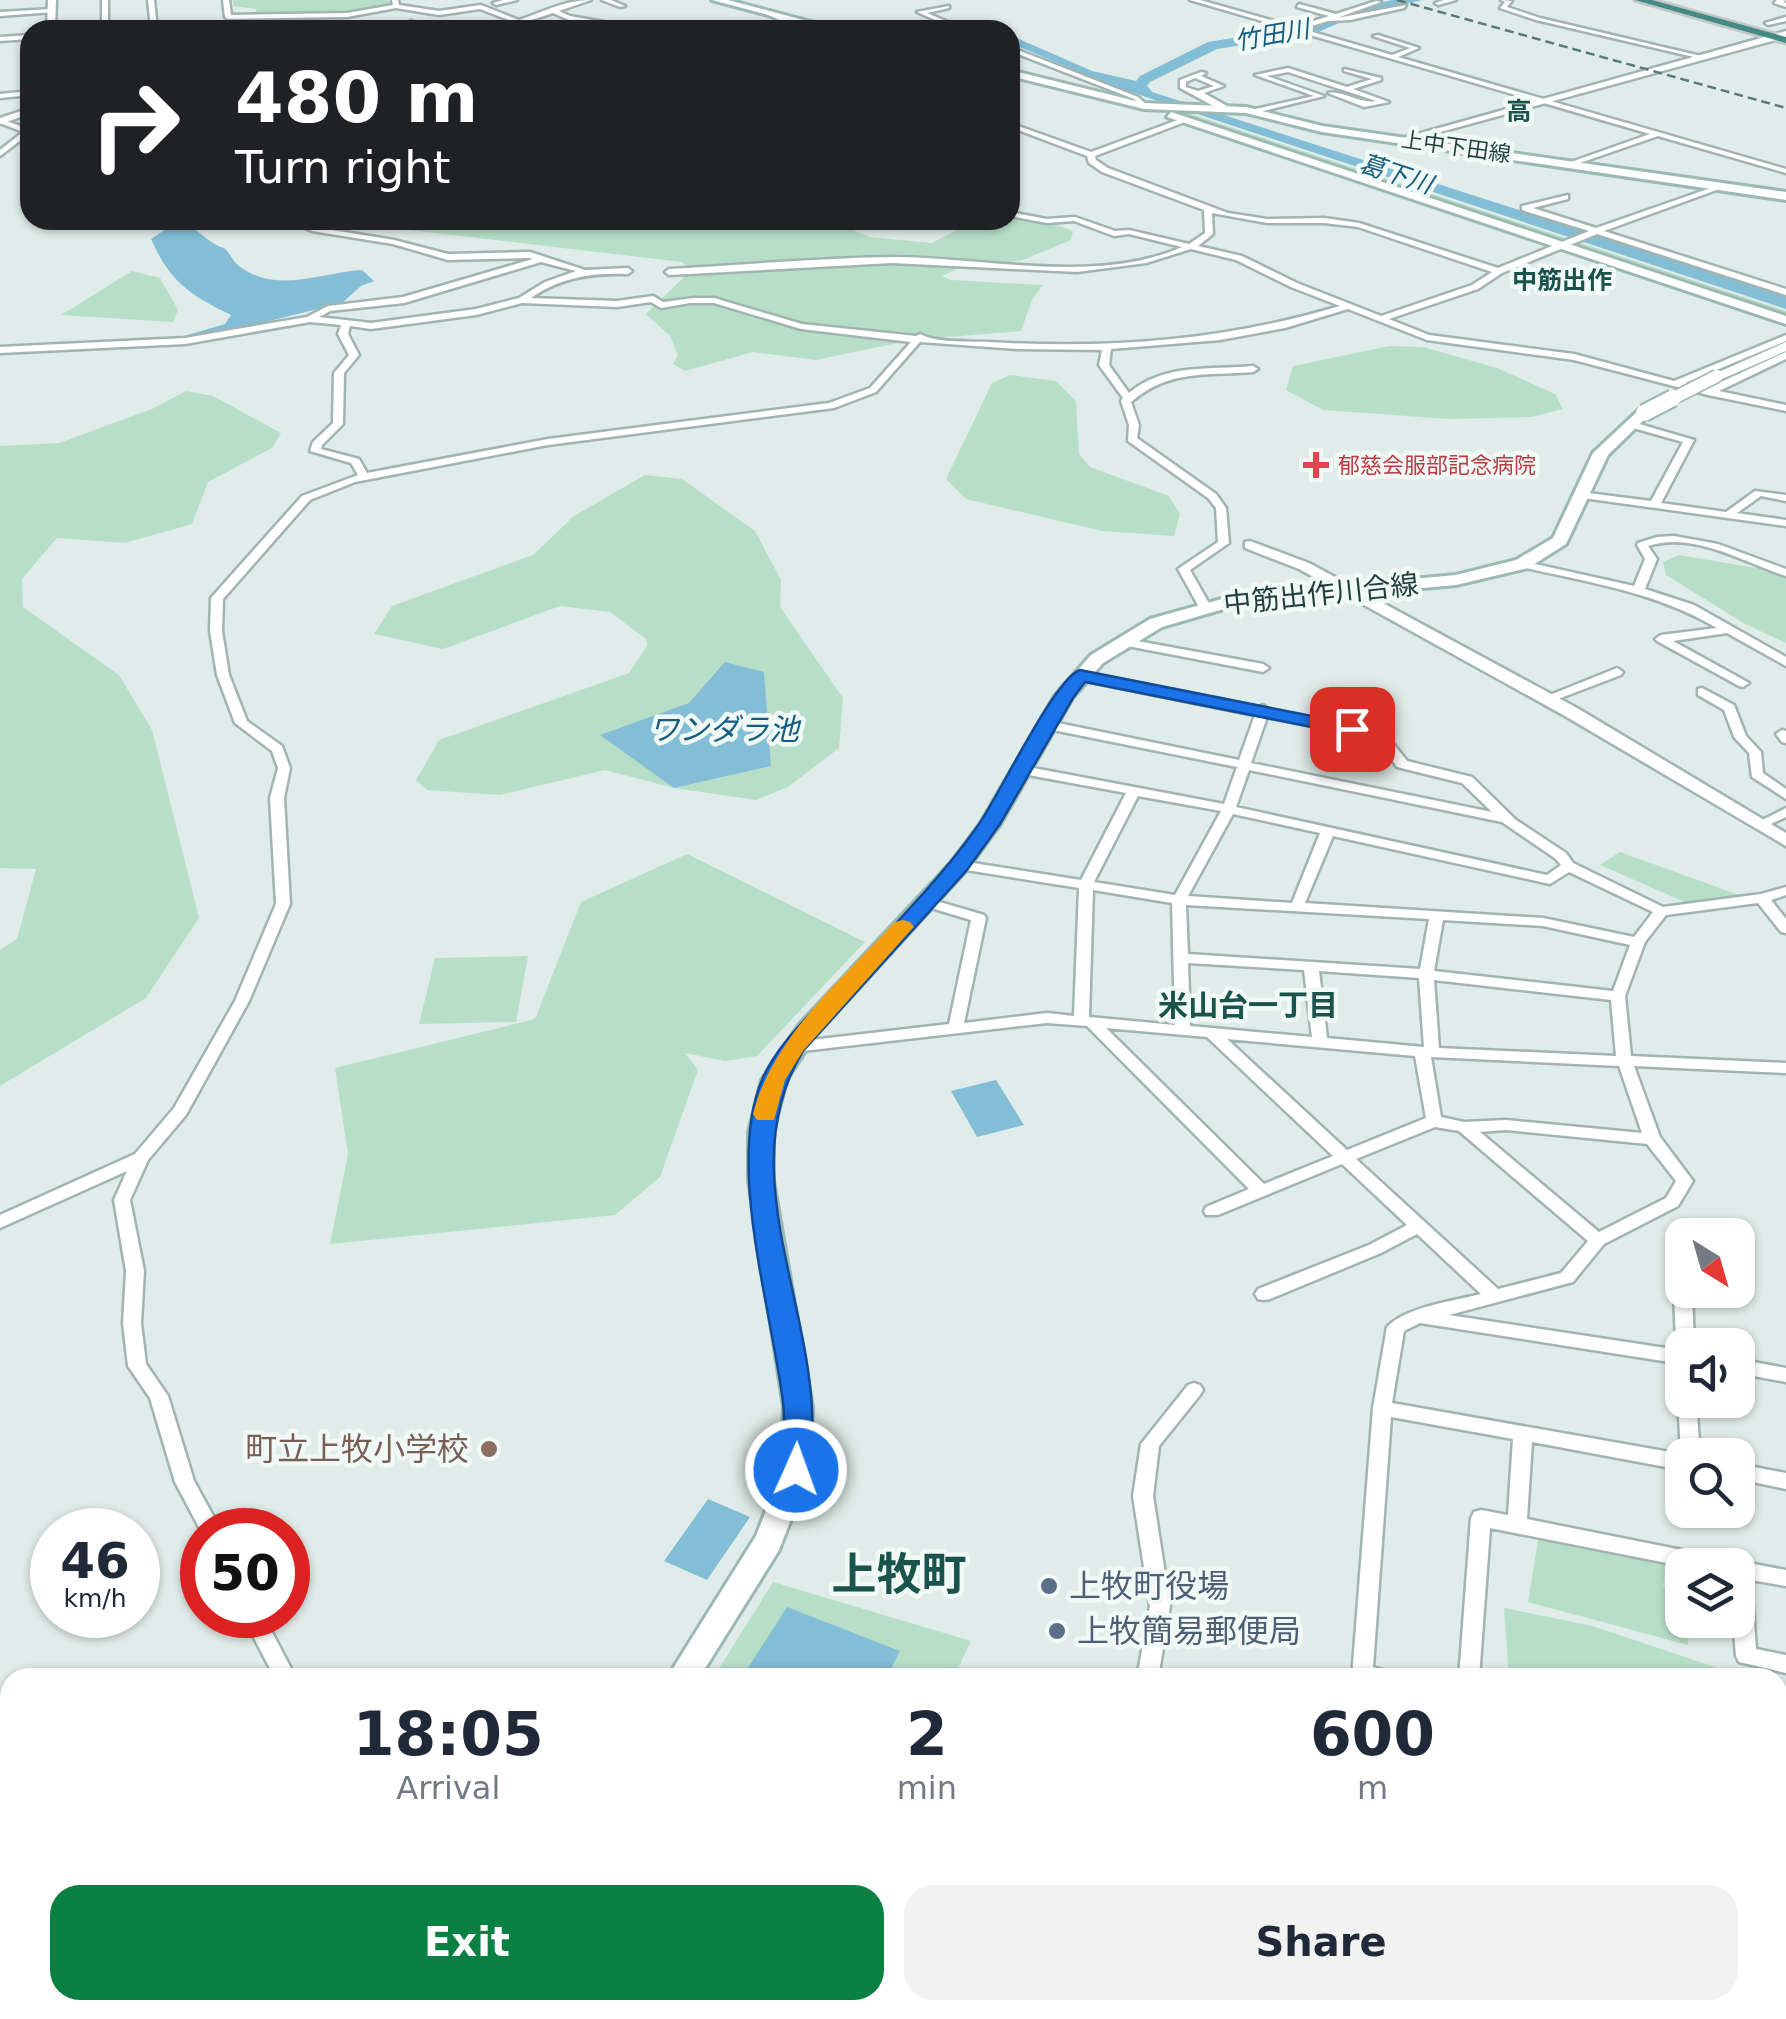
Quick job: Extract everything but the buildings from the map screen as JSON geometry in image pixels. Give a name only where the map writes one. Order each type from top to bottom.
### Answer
[{"type":"highway","points":[[1640,0],[1782,37]]},
{"type":"highway","points":[[1649,0],[1782,37]]},
{"type":"main road","points":[[717,0],[796,20]]},
{"type":"main road","name":"上中下田線","points":[[1020,75],[1144,106],[1254,112],[1309,126],[1786,196]]},
{"type":"main road","points":[[1144,106],[1566,243],[1786,320]]},
{"type":"main road","name":"中筋出作川合線","points":[[688,1668],[770,1541],[796,1470],[798,1407],[761,1181],[761,1132],[774,1080],[794,1046],[960,865],[1080,676],[1121,642],[1156,623],[1204,607],[1276,594],[1456,580],[1522,564],[1560,540],[1601,452],[1636,418],[1786,346]]},
{"type":"street","points":[[226,0],[228,18],[347,15],[395,3],[449,12],[465,20]]},
{"type":"street","points":[[496,3],[514,0]]},
{"type":"street","points":[[548,0],[565,6]]},
{"type":"street","points":[[523,20],[588,0]]},
{"type":"street","points":[[605,0],[622,6]]},
{"type":"street","points":[[925,0],[948,7],[920,12],[940,20]]},
{"type":"street","points":[[1193,0],[1786,171]]},
{"type":"street","points":[[1204,3],[1220,0]]},
{"type":"street","points":[[1350,0],[1366,4]]},
{"type":"street","points":[[1438,3],[1453,0]]},
{"type":"street","points":[[1504,0],[1510,2],[1502,7],[1538,20],[1698,56]]},
{"type":"street","points":[[1294,30],[1378,2]]},
{"type":"street","points":[[0,14],[52,6]]},
{"type":"street","points":[[1299,6],[1330,20]]},
{"type":"street","points":[[1305,19],[1352,20],[1404,6]]},
{"type":"street","points":[[449,12],[481,7],[517,20]]},
{"type":"street","points":[[551,10],[582,20]]},
{"type":"street","points":[[768,13],[784,20]]},
{"type":"street","points":[[1768,24],[1786,19]]},
{"type":"street","points":[[1376,36],[1416,48],[1393,58]]},
{"type":"street","points":[[1401,140],[1698,56],[1782,37]]},
{"type":"street","points":[[1020,53],[1136,98],[1144,106]]},
{"type":"street","points":[[1288,70],[1385,102],[1364,104],[1326,95],[1258,75],[1288,70]]},
{"type":"street","points":[[1254,112],[1380,80],[1346,70]]},
{"type":"street","points":[[1198,93],[1221,86],[1199,74],[1182,81],[1183,88],[1224,108]]},
{"type":"street","points":[[1020,129],[1091,155],[1186,120]]},
{"type":"street","points":[[1574,164],[1655,135]]},
{"type":"street","points":[[0,154],[20,138]]},
{"type":"street","points":[[1091,155],[1092,161],[1105,170],[1208,208],[1266,221],[1303,218],[1357,224],[1455,260],[1499,271]]},
{"type":"street","points":[[1382,319],[1475,288],[1499,271],[1594,231],[1719,186]]},
{"type":"street","points":[[1565,198],[1525,208],[1786,292]]},
{"type":"street","points":[[669,272],[882,260],[1077,269],[1125,264],[1190,247],[1209,234],[1208,208]]},
{"type":"street","points":[[1020,216],[1047,221],[1076,219],[1114,234],[1129,232],[1239,258],[1427,337],[1574,357],[1786,408]]},
{"type":"street","points":[[312,230],[394,242],[448,257],[530,254],[540,260]]},
{"type":"street","points":[[310,319],[328,309],[404,300],[540,260],[563,261],[581,270]]},
{"type":"street","points":[[522,300],[559,277],[581,270],[628,272]]},
{"type":"street","points":[[0,350],[185,340],[310,319],[371,326],[476,312],[522,300],[617,304],[653,299],[662,305],[700,300],[802,328],[983,346],[1107,346],[1260,332],[1350,306]]},
{"type":"street","points":[[346,324],[342,334],[354,355],[339,373],[338,424],[317,444],[315,451],[355,461],[364,476]]},
{"type":"street","points":[[200,1508],[186,1482],[160,1396],[137,1366],[132,1323],[135,1271],[122,1200],[141,1158],[180,1111],[242,1001],[283,904],[277,798],[284,768],[278,749],[241,723],[223,674],[216,631],[218,598],[306,498],[364,476],[548,442],[831,406],[883,382],[920,337]]},
{"type":"street","points":[[1675,384],[1786,338]]},
{"type":"street","points":[[1107,346],[1104,365],[1128,398],[1134,425],[1132,439],[1212,496],[1221,508],[1224,543],[1184,570],[1204,607]]},
{"type":"street","points":[[1708,392],[1786,355]]},
{"type":"street","points":[[1128,398],[1140,386],[1169,372],[1252,369]]},
{"type":"street","points":[[1636,418],[1689,440],[1655,504]]},
{"type":"street","points":[[1730,513],[1759,493],[1786,498]]},
{"type":"street","points":[[1580,495],[1786,523]]},
{"type":"street","points":[[1638,592],[1651,559],[1642,545],[1652,539],[1700,542],[1786,573]]},
{"type":"street","points":[[1250,545],[1288,558],[1546,698],[1786,840]]},
{"type":"street","points":[[1522,564],[1690,607],[1786,662]]},
{"type":"street","points":[[1725,630],[1661,639],[1743,684]]},
{"type":"street","points":[[1121,642],[1263,668]]},
{"type":"street","points":[[1546,698],[1617,672]]},
{"type":"street","points":[[1080,676],[1264,709],[1381,736],[1402,764],[1468,780],[1507,819],[1560,856],[1568,866],[1661,911],[1762,898],[1786,891]]},
{"type":"street","points":[[1702,692],[1730,708],[1740,738],[1755,752],[1757,774],[1786,796]]},
{"type":"street","points":[[1183,1030],[1180,900],[1229,809],[1264,709]]},
{"type":"street","points":[[1048,725],[1507,819]]},
{"type":"street","points":[[1022,770],[1229,809],[1550,880],[1568,866]]},
{"type":"street","points":[[1134,790],[1086,884],[1086,1022],[1261,1191]]},
{"type":"street","points":[[1760,824],[1786,812]]},
{"type":"street","points":[[1296,907],[1328,831]]},
{"type":"street","points":[[960,865],[1180,900],[1543,922],[1638,942]]},
{"type":"street","points":[[1762,898],[1786,930]]},
{"type":"street","points":[[926,902],[979,918],[956,1027]]},
{"type":"street","points":[[1369,1668],[1382,1408],[1396,1327],[1417,1317],[1567,1278],[1598,1240],[1672,1202],[1684,1181],[1652,1138],[1624,1060],[1618,996],[1638,942],[1661,911]]},
{"type":"street","points":[[1434,1121],[1427,1052],[1426,974],[1436,916]]},
{"type":"street","points":[[1181,958],[1426,974],[1618,996]]},
{"type":"street","points":[[1311,966],[1320,1043]]},
{"type":"street","points":[[794,1046],[1047,1018],[1427,1052],[1786,1068]]},
{"type":"street","points":[[1211,1033],[1495,1297]]},
{"type":"street","points":[[1212,1210],[1434,1121],[1464,1127],[1506,1125],[1652,1138]]},
{"type":"street","points":[[1464,1127],[1598,1240]]},
{"type":"street","points":[[0,1222],[141,1158]]},
{"type":"street","points":[[1264,1294],[1419,1226]]},
{"type":"street","points":[[1417,1317],[1665,1354]]},
{"type":"street","points":[[1755,1369],[1786,1374]]},
{"type":"street","points":[[1149,1668],[1160,1606],[1142,1496],[1150,1444],[1194,1390]]},
{"type":"street","points":[[1382,1408],[1665,1459]]},
{"type":"street","points":[[1517,1525],[1524,1434]]},
{"type":"street","points":[[1755,1475],[1786,1481]]},
{"type":"street","points":[[1470,1668],[1481,1518],[1665,1554]]},
{"type":"street","points":[[1755,1572],[1786,1578]]},
{"type":"street","points":[[264,1638],[281,1668]]},
{"type":"street","points":[[1745,1638],[1746,1656],[1786,1664]]},
{"type":"green space","points":[[233,0],[391,2],[387,7],[361,14],[253,16],[257,9],[233,6]]},
{"type":"green space","points":[[1182,111],[1786,311],[1786,317],[1176,113]]},
{"type":"green space","points":[[1020,212],[1073,231],[1071,240],[1020,261],[963,266],[942,276],[951,280],[1043,285],[1032,300],[1021,331],[912,340],[816,360],[753,352],[685,371],[673,364],[678,355],[670,336],[646,314],[691,270],[682,262],[409,230],[853,230],[869,237],[932,243],[957,230],[1020,230]]},
{"type":"green space","points":[[132,271],[160,278],[178,310],[173,322],[61,315]]},
{"type":"green space","points":[[1389,346],[1423,347],[1497,368],[1555,394],[1563,409],[1532,417],[1450,419],[1323,410],[1286,390],[1293,366]]},
{"type":"green space","points":[[1010,375],[1056,381],[1076,401],[1079,454],[1090,467],[1169,496],[1180,514],[1174,536],[1102,531],[966,499],[946,479],[992,383]]},
{"type":"green space","points":[[186,391],[213,396],[281,433],[272,448],[208,482],[192,524],[125,543],[57,538],[22,579],[23,607],[119,675],[152,730],[199,918],[146,998],[0,1086],[0,950],[17,939],[36,869],[0,868],[0,446],[59,443],[152,409]]},
{"type":"green space","points":[[645,475],[682,479],[755,531],[781,580],[780,607],[843,698],[839,748],[788,787],[756,800],[674,788],[605,770],[500,795],[427,790],[416,780],[439,740],[629,673],[647,646],[646,639],[610,612],[560,606],[443,649],[374,634],[392,606],[533,555],[574,516]]},
{"type":"green space","points":[[1679,555],[1786,573],[1786,643],[1745,624],[1666,575],[1663,562]]},
{"type":"green space","points":[[1620,852],[1742,896],[1687,903],[1600,865]]},
{"type":"green space","points":[[687,854],[865,942],[757,1056],[725,1061],[685,1053],[698,1070],[660,1177],[615,1215],[330,1244],[348,1154],[335,1068],[535,1019],[581,902]]},
{"type":"green space","points":[[528,956],[516,1022],[419,1024],[435,958]]},
{"type":"green space","points":[[1539,1535],[1665,1564],[1665,1638],[1688,1638],[1688,1645],[1528,1602]]},
{"type":"green space","points":[[773,1582],[971,1641],[958,1668],[892,1668],[900,1651],[788,1608],[748,1668],[719,1668]]},
{"type":"green space","points":[[1504,1608],[1593,1626],[1717,1668],[1508,1668]]},
{"type":"water","name":"葛下川","points":[[1020,39],[1092,71],[1145,83],[1152,92],[1786,296],[1786,309],[1107,84],[1020,47]]},
{"type":"water","points":[[164,230],[194,230],[224,248],[239,266],[269,279],[300,280],[362,270],[374,281],[361,286],[342,303],[221,333],[181,337],[225,324],[231,315],[183,286],[151,239]]},
{"type":"water","name":"ワンダラ池","points":[[725,662],[764,672],[771,766],[674,788],[600,735],[689,703]]},
{"type":"water","points":[[996,1080],[1024,1125],[977,1137],[951,1091]]},
{"type":"water","points":[[708,1499],[750,1517],[707,1580],[664,1561]]},
{"type":"water","points":[[787,1607],[900,1651],[892,1668],[748,1668]]},
{"type":"waterway","name":"竹田川","points":[[1137,89],[1145,79],[1213,45],[1316,29],[1359,10],[1416,0]]},
{"type":"railway","points":[[1397,0],[1786,108]]},
{"type":"slow traffic","points":[[765,1114],[774,1080],[794,1046],[903,927]]},
{"type":"place","name":"郁慈会服部記念病院","points":[[1316,465]]},
{"type":"place","name":"町立上牧小学校","points":[[489,1449]]},
{"type":"place","name":"上牧町役場","points":[[1049,1586]]},
{"type":"place","name":"上牧簡易郵便局","points":[[1057,1631]]},
{"type":"district","name":"高","points":[[1519,111]]},
{"type":"district","name":"中筋出作","points":[[1562,280]]},
{"type":"district","name":"米山台一丁目","points":[[1248,1005]]},
{"type":"district","name":"上牧町","points":[[899,1574]]},
{"type":"route","points":[[796,1470],[798,1407],[761,1181],[761,1132],[774,1080],[794,1046],[960,865],[990,824],[1064,696],[1080,676],[1352,729]]}]
